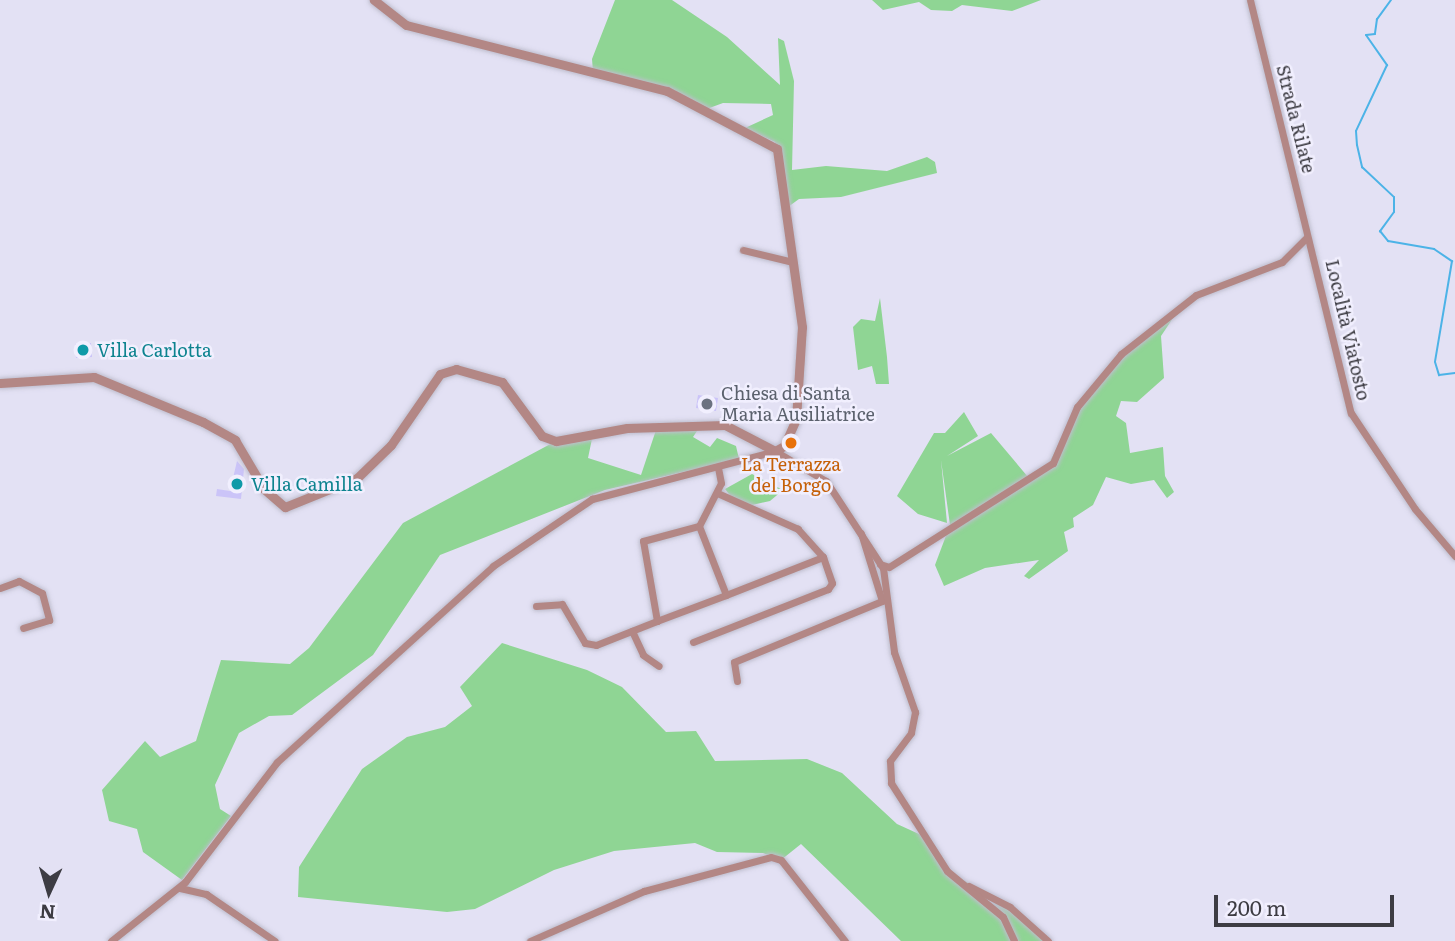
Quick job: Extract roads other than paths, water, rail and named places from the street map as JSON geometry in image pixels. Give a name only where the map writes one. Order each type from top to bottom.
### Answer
[{"type":"street","points":[[111,941],[180,888],[277,762],[493,566],[592,499],[775,451],[790,438],[799,398],[802,327],[777,149],[667,91],[406,25],[374,0]]},
{"type":"street","name":"Strada Rilate","points":[[1250,0],[1308,242]]},
{"type":"street","points":[[880,564],[889,567],[1047,467],[1061,452],[1076,407],[1121,354],[1196,295],[1282,262],[1308,242]]},
{"type":"street","name":"Località Viatosto","points":[[1308,242],[1357,425],[1455,556]]},
{"type":"street","points":[[743,250],[793,262]]},
{"type":"street","points":[[0,383],[94,377],[203,422],[235,440],[264,489],[285,507],[357,478],[391,445],[440,374],[456,369],[502,383],[541,436],[556,441],[627,428],[725,425],[775,451],[826,481],[861,529],[880,564],[894,652],[915,712],[911,733],[890,761],[889,778],[947,871],[1003,917],[1014,941]]},
{"type":"street","points":[[657,621],[643,541],[699,526],[716,493],[718,467]]},
{"type":"street","points":[[693,642],[828,589],[832,583],[823,557],[798,529],[716,493]]},
{"type":"street","points":[[699,526],[726,595]]},
{"type":"street","points":[[737,681],[734,662],[883,601],[861,529]]},
{"type":"street","points":[[536,606],[562,604],[585,643],[596,645],[823,557]]},
{"type":"street","points":[[0,588],[19,581],[42,593],[49,620],[23,628]]},
{"type":"street","points":[[632,631],[643,655],[659,666]]},
{"type":"street","points":[[530,941],[644,891],[771,857],[781,860],[845,941]]},
{"type":"street","points":[[965,885],[1010,907],[1048,941]]},
{"type":"street","points":[[180,888],[206,894],[275,941]]},
{"type":"waterway","points":[[1391,0],[1377,19],[1375,34],[1366,35],[1387,65],[1356,131],[1357,145],[1362,167],[1394,197],[1394,212],[1380,231],[1388,241],[1434,249],[1452,261],[1435,362],[1439,375],[1455,373]]},
{"type":"place","name":"Villa Carlotta","points":[[83,350]]},
{"type":"place","name":"Chiesa di Santa Maria Ausiliatrice","points":[[707,404]]},
{"type":"place","name":"La Terrazza del Borgo","points":[[791,443]]},
{"type":"place","name":"Villa Camilla","points":[[237,484]]}]
